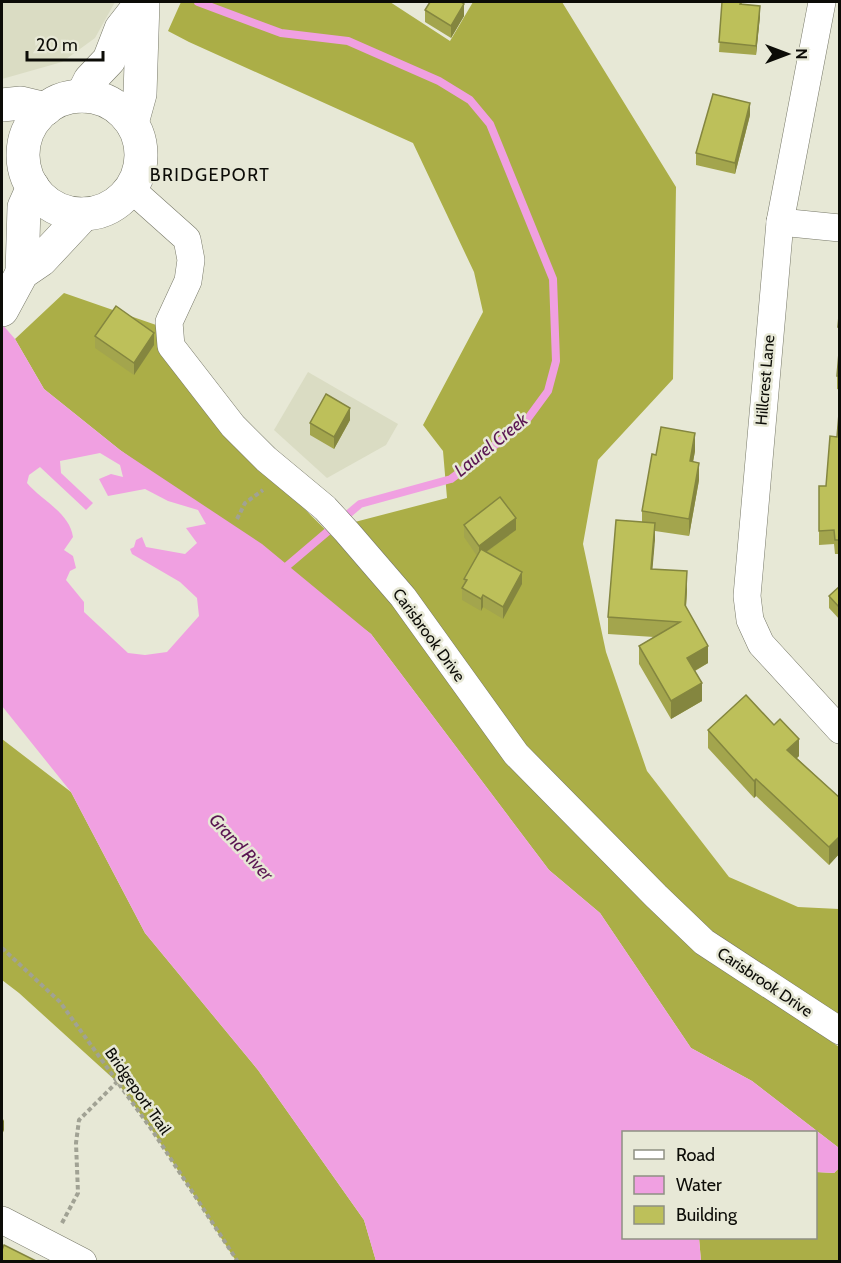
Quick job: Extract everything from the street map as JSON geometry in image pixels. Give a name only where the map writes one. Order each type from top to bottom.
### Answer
[{"type":"main road","points":[[82,96],[90,80],[110,60],[121,29],[142,2]]},
{"type":"main road","points":[[132,123],[140,94],[142,2]]},
{"type":"main road","points":[[20,173],[55,207],[84,214],[110,207],[131,189],[138,174],[141,156],[139,139],[132,123],[110,103],[82,96],[63,100],[45,109],[29,131],[24,144],[20,173],[24,207],[22,273]]},
{"type":"main road","points":[[2,105],[21,103],[45,109]]},
{"type":"main road","points":[[3,307],[22,273],[41,260],[84,214]]},
{"type":"street","name":"Hillcrest Lane","points":[[822,2],[780,222],[748,604],[750,620],[761,644],[840,730]]},
{"type":"street","name":"Carisbrook Drive","points":[[131,189],[187,240],[191,260],[188,281],[169,321],[171,346],[233,426],[266,459],[325,508],[347,532],[404,597],[516,754],[656,896],[704,942],[840,1031]]},
{"type":"street","points":[[780,222],[840,228]]},
{"type":"street","points":[[2,1220],[83,1262]]},
{"type":"path","points":[[237,519],[245,503],[263,490],[266,459]]},
{"type":"path","name":"Bridgeport Trail","points":[[2,948],[60,1002],[117,1082],[238,1262]]},
{"type":"path","points":[[50,1245],[78,1193],[76,1143],[79,1120],[117,1082]]},
{"type":"shaded area","points":[[2,2],[115,2],[95,38],[62,62],[2,79]]},
{"type":"shaded area","points":[[181,2],[390,2],[450,41],[473,2],[562,2],[676,187],[673,379],[598,460],[583,544],[606,652],[647,771],[729,877],[798,907],[839,909],[839,1021],[719,941],[505,729],[351,523],[447,498],[443,451],[423,425],[483,312],[474,272],[413,143],[168,31]]},
{"type":"shaded area","points":[[64,293],[159,326],[202,407],[379,583],[685,939],[839,1047],[839,1148],[752,1081],[691,1048],[600,913],[549,870],[371,634],[120,450],[44,389],[15,339]]},
{"type":"shaded area","points":[[308,372],[398,424],[386,445],[327,478],[274,430]]},
{"type":"shaded area","points":[[2,739],[71,792],[145,933],[258,1070],[364,1220],[376,1261],[236,1261],[152,1130],[117,1082],[2,980]]},
{"type":"shaded area","points":[[839,1168],[839,1261],[701,1261],[699,1239],[817,1239],[817,1172],[834,1173]]},
{"type":"water","name":"Grand River","points":[[2,324],[15,339],[44,389],[120,450],[262,544],[371,634],[549,870],[600,913],[691,1048],[752,1081],[817,1131],[622,1131],[622,1239],[699,1239],[701,1261],[376,1261],[364,1220],[258,1070],[145,933],[71,792],[2,706]],"holes":[[[100,453],[120,465],[123,477],[111,474],[99,479],[108,496],[145,489],[168,501],[198,510],[206,524],[186,528],[197,543],[185,554],[146,547],[142,537],[136,540],[134,547],[130,549],[132,554],[180,582],[197,598],[199,616],[167,652],[145,655],[128,653],[84,612],[84,602],[66,580],[70,571],[76,568],[73,556],[64,550],[73,537],[71,528],[61,514],[27,483],[29,475],[40,467],[86,510],[93,503],[61,473],[60,461]]]},
{"type":"water","points":[[817,1131],[839,1148],[839,1168],[834,1173],[817,1172]]},
{"type":"building","points":[[430,2],[461,2],[464,4],[451,26],[425,10]]},
{"type":"building","points":[[722,2],[741,2],[740,4],[760,6],[756,46],[719,42]]},
{"type":"building","points":[[713,94],[750,103],[735,163],[696,153]]},
{"type":"building","points":[[116,306],[154,333],[134,363],[95,336]]},
{"type":"building","points":[[840,341],[840,376],[837,376]]},
{"type":"building","points":[[326,394],[350,408],[334,437],[310,423]]},
{"type":"building","points":[[840,402],[840,540],[835,540],[834,530],[819,531],[819,486],[826,486],[830,436],[837,437]]},
{"type":"building","points":[[661,427],[695,433],[690,461],[699,463],[689,519],[642,511],[652,454],[656,455]]},
{"type":"building","points":[[500,497],[516,518],[479,546],[464,525]]},
{"type":"building","points":[[616,520],[655,523],[651,569],[687,571],[685,605],[708,646],[687,658],[702,683],[671,701],[639,646],[680,622],[608,617]]},
{"type":"building","points":[[481,549],[522,572],[503,607],[483,595],[481,599],[462,588],[467,580],[464,579]]},
{"type":"building","points":[[840,586],[840,608],[829,596]]},
{"type":"building","points":[[746,695],[774,725],[780,719],[799,739],[787,750],[840,798],[840,836],[829,847],[756,779],[754,781],[708,730]]},
{"type":"building","points":[[4,1245],[38,1262],[2,1262]]},
{"type":"waterway","name":"Laurel Creek","points":[[198,2],[281,33],[348,41],[439,81],[470,100],[490,124],[553,279],[556,361],[548,391],[526,421],[451,479],[360,504],[280,572]]},
{"type":"district","name":"BRIDGEPORT","points":[[210,175]]}]
